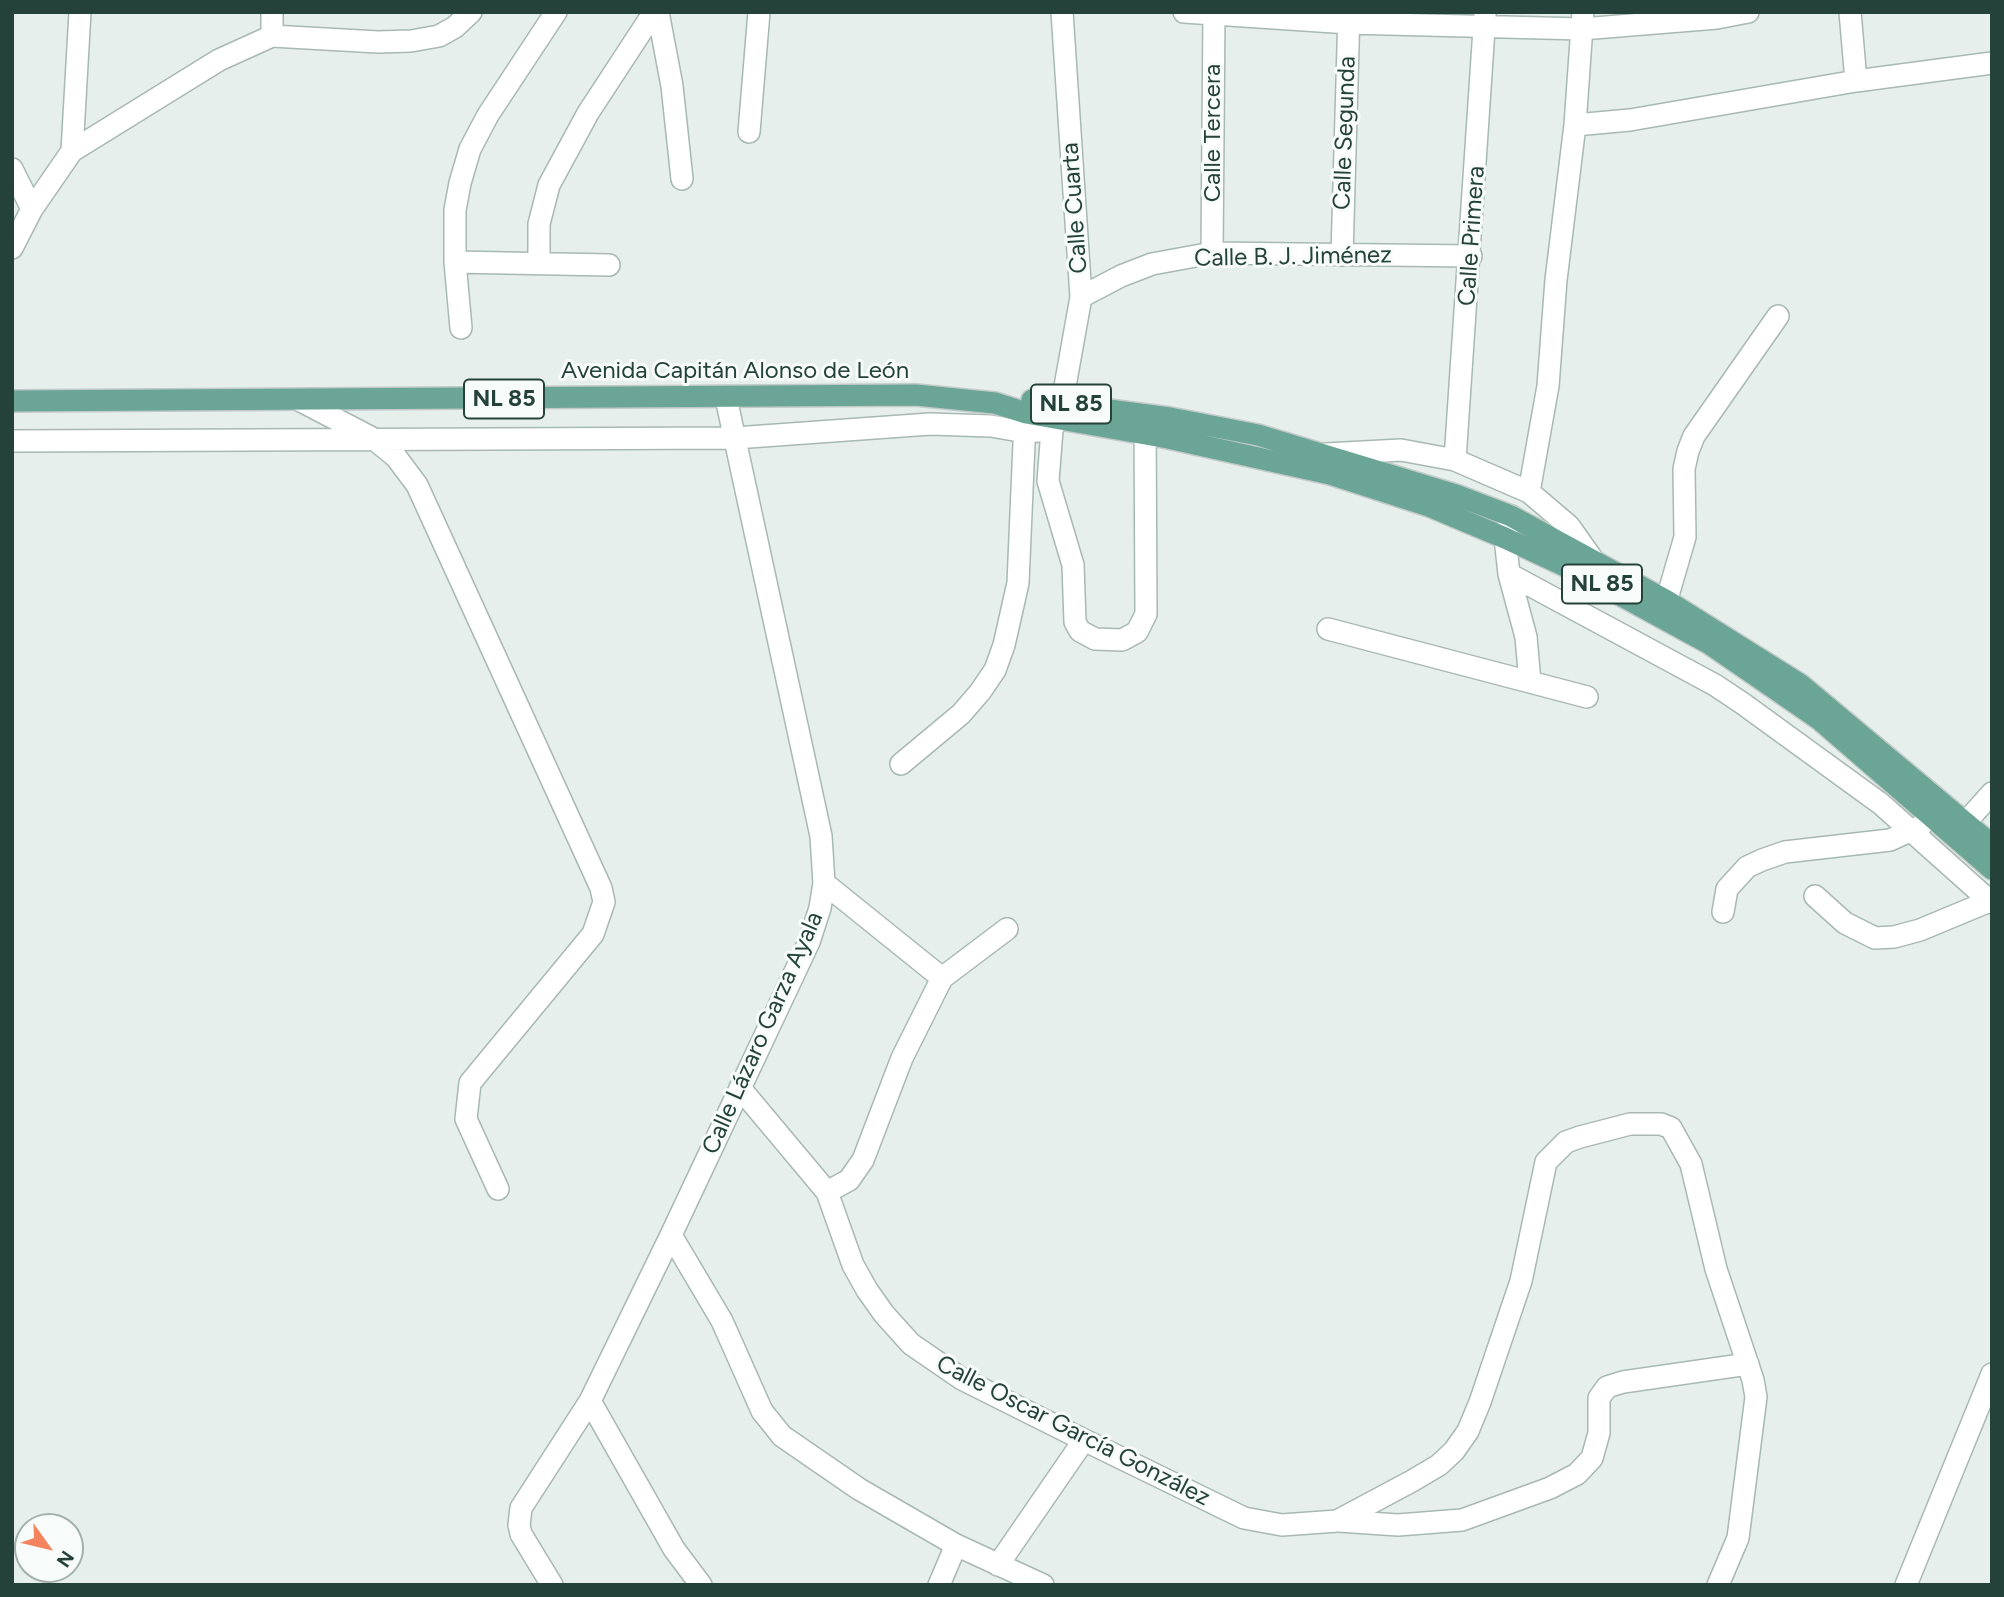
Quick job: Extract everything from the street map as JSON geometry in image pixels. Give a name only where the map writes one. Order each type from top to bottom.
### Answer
[{"type":"main road","name":"Avenida Capitán Alonso de León","points":[[12,401],[916,396],[995,403],[1026,415],[1258,435],[1456,495],[1511,516],[1591,557],[1710,644],[1790,698],[1992,869]]},
{"type":"main road","name":"Avenida Capitán Alonso de León","points":[[1145,425],[1330,474],[1429,506],[1665,609],[1801,685],[1992,845]]},
{"type":"street","points":[[72,151],[80,12]]},
{"type":"street","points":[[272,12],[272,36]]},
{"type":"street","points":[[12,248],[32,209],[72,151],[219,60],[272,36],[378,43],[439,36],[455,27],[471,12]]},
{"type":"street","points":[[461,328],[455,262],[455,210],[470,149],[528,51],[555,12]]},
{"type":"street","points":[[539,262],[541,214],[549,185],[587,113],[656,12]]},
{"type":"street","points":[[656,12],[672,86],[682,179]]},
{"type":"street","points":[[749,132],[759,12]]},
{"type":"street","name":"Calle Cuarta","points":[[1062,12],[1081,297],[1048,481],[1073,565],[1075,622],[1080,631],[1096,639],[1122,640],[1137,632],[1146,614],[1145,425]]},
{"type":"street","points":[[1184,12],[1485,20],[1717,18],[1748,12]]},
{"type":"street","points":[[1850,12],[1856,81]]},
{"type":"street","name":"Calle Tercera","points":[[1212,253],[1214,13]]},
{"type":"street","name":"Calle Segunda","points":[[1342,255],[1349,18]]},
{"type":"street","name":"Calle Primera","points":[[1455,460],[1485,20]]},
{"type":"street","points":[[1529,492],[1548,386],[1556,280],[1575,125],[1583,20]]},
{"type":"street","points":[[1575,125],[1630,120],[1856,81],[1992,63]]},
{"type":"street","points":[[12,169],[32,209]]},
{"type":"street","name":"Calle B. J. Jiménez","points":[[1081,297],[1121,275],[1152,264],[1212,253],[1471,256]]},
{"type":"street","points":[[455,262],[609,265]]},
{"type":"street","points":[[1665,609],[1685,537],[1684,469],[1688,451],[1694,436],[1778,316]]},
{"type":"street","name":"Calle Lázaro Garza Ayala","points":[[552,1585],[521,1534],[519,1525],[522,1508],[590,1401],[671,1235],[808,942],[820,908],[824,883],[821,836],[726,398]]},
{"type":"street","points":[[301,401],[374,439],[396,457],[417,485],[594,871],[604,902],[593,934],[470,1083],[467,1119],[498,1189]]},
{"type":"street","points":[[12,440],[734,438],[930,424],[981,425],[1026,415],[1018,583],[1004,645],[995,670],[961,714],[901,764]]},
{"type":"street","points":[[1326,454],[1401,450],[1455,460],[1529,492],[1569,526],[1591,557]]},
{"type":"street","points":[[1511,516],[1505,538],[1509,574],[1526,637],[1530,682]]},
{"type":"street","points":[[1509,574],[1716,685],[1881,804],[1991,901],[1920,930],[1894,937],[1875,938],[1845,923],[1815,896]]},
{"type":"street","points":[[1328,629],[1587,697]]},
{"type":"street","points":[[1966,822],[1992,793]]},
{"type":"street","points":[[1723,912],[1727,889],[1747,867],[1762,860],[1785,852],[1890,840],[1911,833],[1933,817]]},
{"type":"street","points":[[824,883],[942,978]]},
{"type":"street","points":[[827,1192],[849,1180],[863,1160],[902,1058],[942,978],[1007,929]]},
{"type":"street","name":"Calle Oscar García González","points":[[740,1088],[827,1192],[862,1282],[884,1314],[911,1344],[962,1379],[1258,1523],[1305,1525],[1337,1521],[1398,1525],[1462,1520],[1550,1488],[1577,1474],[1592,1458],[1599,1433],[1599,1398],[1607,1387],[1623,1382],[1748,1364],[1716,1269],[1691,1164],[1671,1128],[1661,1124],[1630,1124],[1566,1142],[1546,1163],[1541,1176],[1521,1281],[1468,1431],[1439,1465],[1337,1521]]},
{"type":"street","points":[[671,1235],[722,1321],[762,1411],[782,1436],[859,1489],[956,1545],[1043,1585]]},
{"type":"street","points":[[1718,1585],[1738,1538],[1746,1488],[1756,1397],[1748,1364]]},
{"type":"street","points":[[1906,1585],[1992,1374]]},
{"type":"street","points":[[590,1401],[674,1549],[701,1585]]},
{"type":"street","points":[[998,1565],[1084,1440]]},
{"type":"street","points":[[939,1585],[956,1545]]}]
